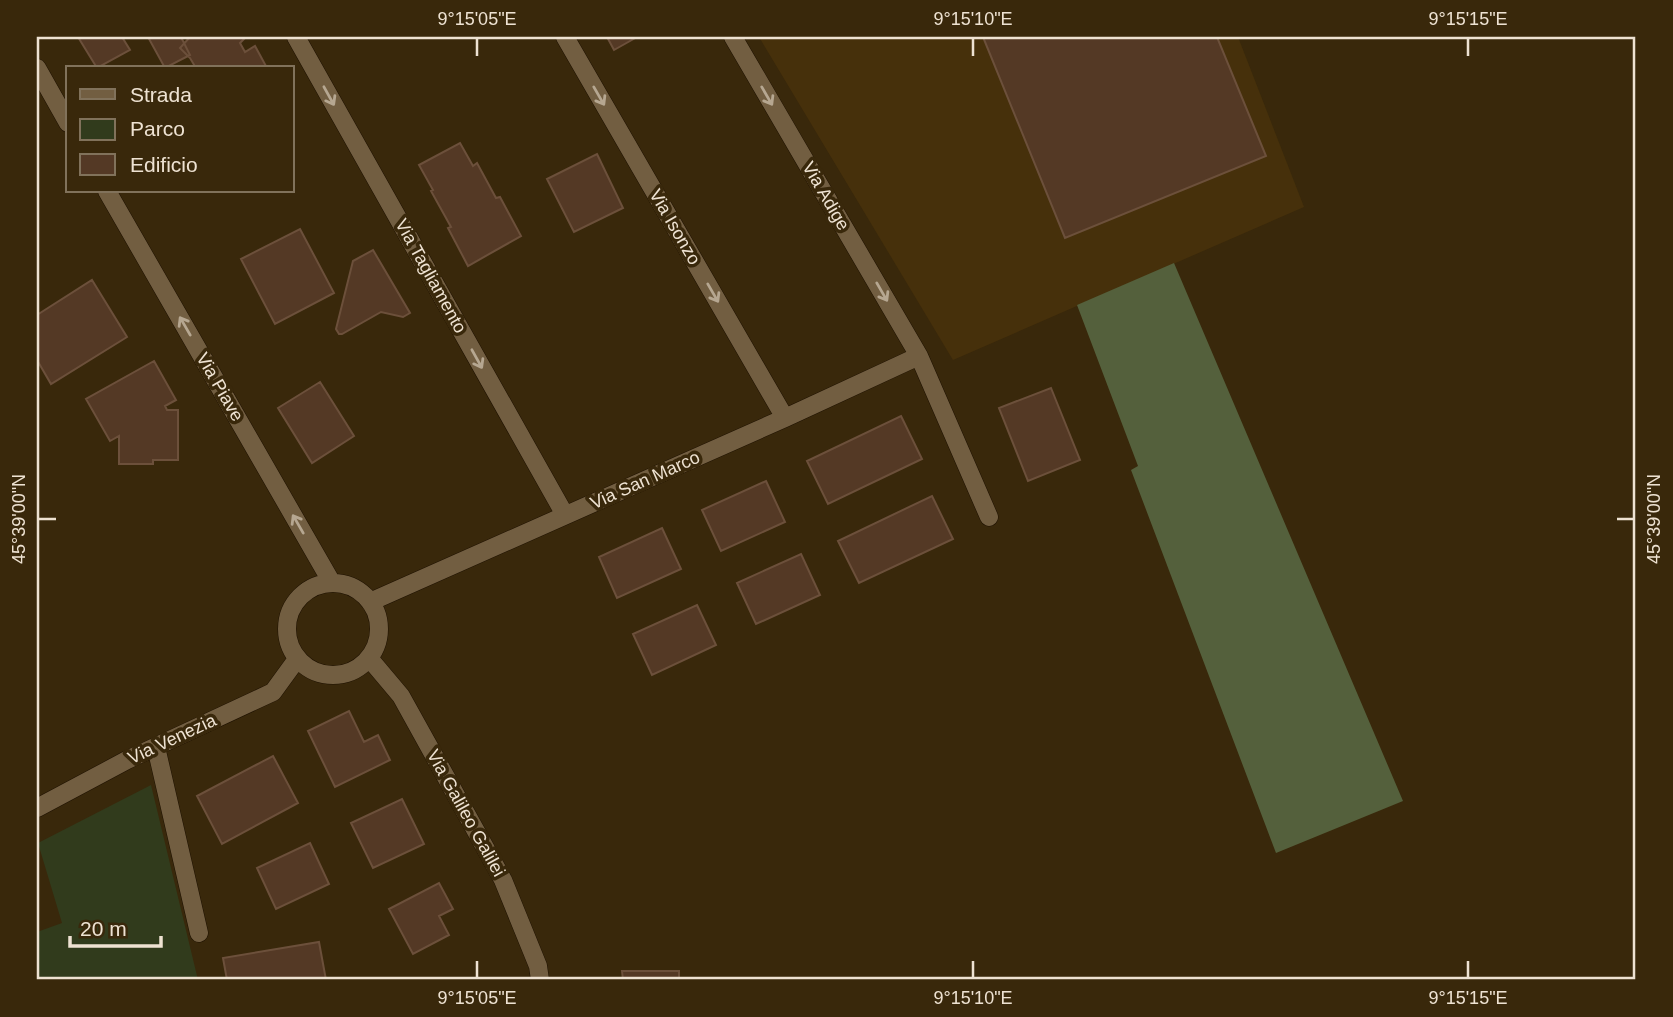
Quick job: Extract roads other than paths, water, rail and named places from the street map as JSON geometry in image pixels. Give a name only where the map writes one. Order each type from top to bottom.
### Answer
[{"type":"street","name":"Via Tagliamento","points":[[296,37],[565,515]]},
{"type":"street","name":"Via Isonzo","points":[[565,37],[785,418]]},
{"type":"street","name":"Via Adige","points":[[733,37],[919,356],[989,517]]},
{"type":"street","points":[[37,68],[66,119]]},
{"type":"street","name":"Via Piave","points":[[108,192],[332,583]]},
{"type":"street","name":"Via San Marco","points":[[370,602],[919,356]]},
{"type":"street","points":[[332,583],[346,585],[370,602],[376,612],[379,627],[377,643],[364,664],[341,675],[324,675],[308,668],[297,659],[289,644],[286,628],[290,611],[298,598],[317,585],[332,583]]},
{"type":"street","name":"Via Galileo Galilei","points":[[369,657],[401,696],[503,880],[538,966],[540,980]]},
{"type":"street","name":"Via Venezia","points":[[37,808],[127,760],[273,692],[297,659]]},
{"type":"street","points":[[156,747],[199,933]]}]
